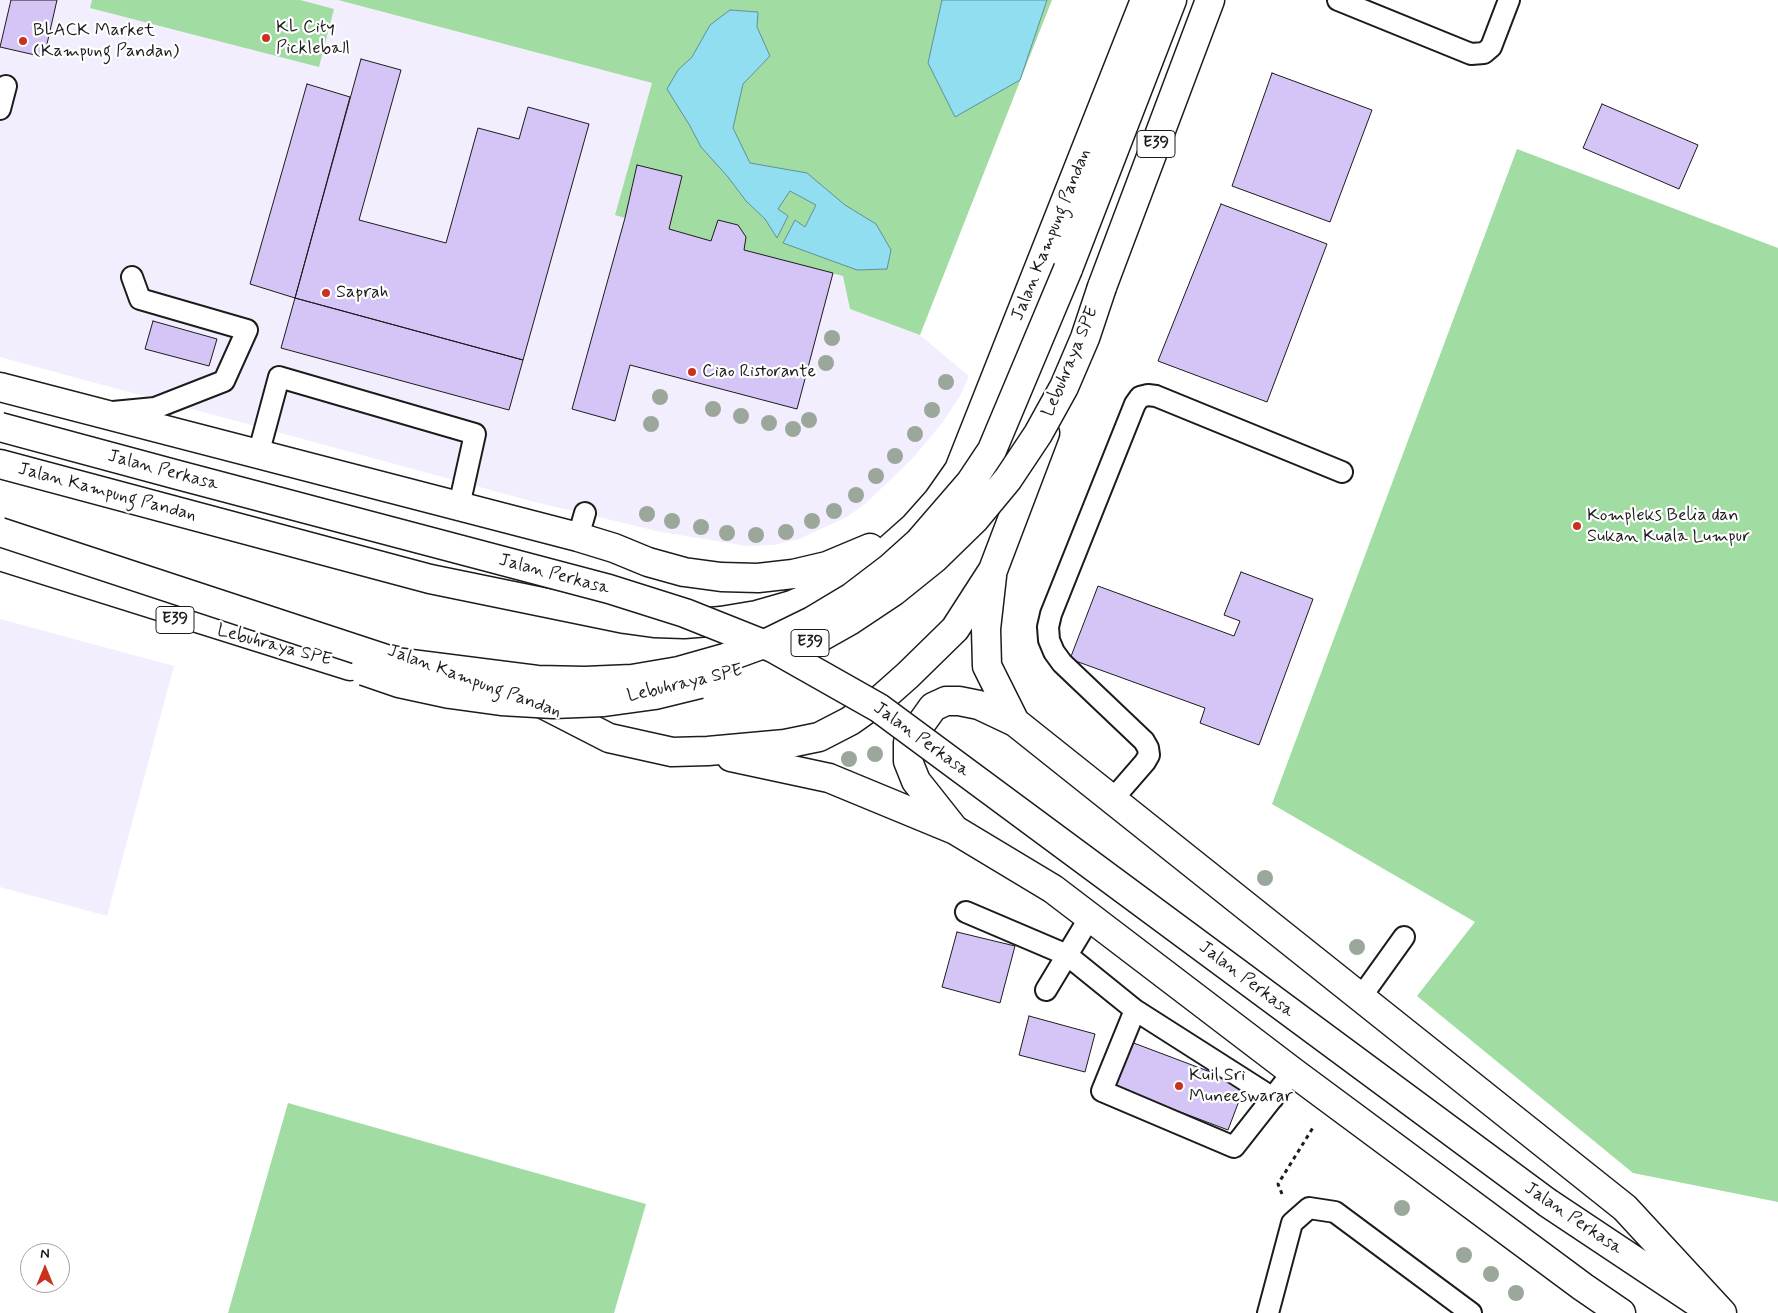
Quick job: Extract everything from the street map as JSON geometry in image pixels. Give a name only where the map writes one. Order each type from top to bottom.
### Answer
[{"type":"main road","name":"Jalan Kampung Pandan","points":[[0,464],[430,579],[625,619],[654,623],[684,624],[721,622],[757,615],[792,605],[857,573],[887,552],[914,527],[938,500],[959,470],[1145,0]]},
{"type":"main road","name":"Lebuhraya SPE","points":[[0,545],[334,642],[395,662],[454,671],[537,680],[585,681],[632,679],[688,668],[725,658],[769,642],[812,622],[852,597],[890,568],[919,542],[946,513],[970,483],[992,450],[1068,269],[1172,0]]},
{"type":"main road","name":"Jalan Kampung Pandan","points":[[0,540],[156,581],[421,659],[544,703],[609,738],[672,752],[708,752],[820,738],[850,721],[881,699],[943,643],[955,629],[993,570],[1210,0]]},
{"type":"main road","name":"Lebuhraya SPE","points":[[0,575],[350,666],[399,682],[441,692],[501,701],[553,704],[604,702],[655,695],[706,683],[755,667],[802,647],[849,622],[894,591],[936,558],[974,520],[1008,479],[1033,442],[1064,387],[1085,338],[1102,287],[1210,0]]},
{"type":"main road","name":"Jalan Kampung Pandan","points":[[0,388],[458,506],[582,525],[614,548],[648,562],[684,572],[721,577],[758,578],[793,574],[827,566],[860,553],[890,536],[918,515],[940,494],[959,470]]},
{"type":"main road","name":"Jalan Perkasa","points":[[0,426],[187,478],[609,589],[686,613],[773,648],[879,708],[1548,1203],[1714,1313]]},
{"type":"main road","points":[[0,532],[334,642]]},
{"type":"main road","points":[[0,556],[350,666]]},
{"type":"main road","points":[[993,570],[986,629],[987,666],[1015,722]]},
{"type":"main road","points":[[955,830],[916,781],[908,761],[908,742],[933,707],[946,701],[959,701],[979,705],[1015,722],[1625,1208],[1722,1313]]},
{"type":"main road","points":[[708,752],[829,778],[955,830],[1053,889],[1293,1072],[1583,1287],[1621,1313]]},
{"type":"lane","points":[[1338,0],[1471,54],[1484,54],[1491,47],[1509,0]]},
{"type":"lane","points":[[0,109],[6,86]]},
{"type":"lane","points":[[100,414],[155,408],[224,381],[247,330],[140,299],[132,277]]},
{"type":"lane","points":[[258,454],[279,377],[475,434],[458,506]]},
{"type":"lane","points":[[1112,800],[1146,762],[1149,755],[1148,748],[1144,741],[1062,663],[1054,652],[1049,640],[1048,626],[1135,404],[1140,397],[1156,396],[1342,472]]},
{"type":"lane","points":[[966,912],[1067,955],[1135,1010],[1273,1098]]},
{"type":"lane","points":[[1046,990],[1090,917]]},
{"type":"lane","points":[[1361,997],[1404,937]]},
{"type":"lane","points":[[1135,1010],[1102,1091],[1234,1148],[1293,1072]]},
{"type":"lane","points":[[1268,1313],[1292,1223],[1309,1208],[1335,1212],[1470,1313]]},
{"type":"path","points":[[1292,1223],[1278,1184],[1316,1123]]},
{"type":"shaded area","points":[[0,0],[338,0],[652,83],[625,218],[637,165],[682,176],[718,220],[738,225],[746,237],[844,276],[850,309],[920,335],[969,376],[960,396],[942,423],[913,458],[866,503],[847,517],[799,539],[773,545],[747,546],[661,532],[535,502],[0,357]]},
{"type":"shaded area","points":[[0,619],[174,666],[107,916],[0,887]]},
{"type":"green space","name":"KL City Pickleball","points":[[92,0],[300,0],[334,9],[319,67],[90,8]]},
{"type":"green space","points":[[338,0],[1052,0],[920,335],[850,309],[843,276],[744,250],[738,225],[718,220],[711,241],[669,229],[682,176],[637,165],[625,218],[615,215],[652,83]]},
{"type":"green space","name":"Kompleks Belia dan Sukan Kuala Lumpur","points":[[1517,149],[1778,248],[1778,1202],[1633,1173],[1417,996],[1475,922],[1272,804]]},
{"type":"green space","points":[[288,1103],[646,1204],[614,1313],[228,1313]]},
{"type":"water","points":[[942,0],[1047,0],[1020,80],[955,117],[928,63]]},
{"type":"water","points":[[730,10],[758,12],[757,27],[770,56],[743,84],[733,128],[750,163],[807,173],[845,205],[876,224],[891,250],[887,269],[857,270],[783,243],[795,220],[805,227],[816,205],[790,191],[778,209],[788,216],[777,238],[765,219],[746,201],[728,177],[701,147],[667,89],[678,70],[692,57],[710,25]]},
{"type":"building","points":[[11,0],[57,0],[44,57],[0,47]]},
{"type":"building","points":[[361,59],[401,70],[359,220],[446,243],[478,128],[519,139],[528,107],[589,124],[523,360],[295,298]]},
{"type":"building","points":[[1272,73],[1372,110],[1330,222],[1232,186]]},
{"type":"building","points":[[307,84],[350,97],[295,298],[250,284]]},
{"type":"building","points":[[1602,104],[1698,145],[1679,189],[1583,148]]},
{"type":"building","points":[[637,165],[682,176],[669,229],[711,241],[718,220],[738,225],[746,237],[744,250],[833,273],[797,409],[630,365],[615,421],[572,409],[625,218]]},
{"type":"building","points":[[1221,204],[1327,244],[1267,402],[1158,361]]},
{"type":"building","points":[[295,298],[523,360],[509,410],[281,348]]},
{"type":"building","points":[[153,321],[217,339],[209,366],[145,349]]},
{"type":"building","points":[[1241,572],[1313,599],[1259,745],[1200,723],[1205,708],[1070,659],[1098,586],[1234,636],[1240,621],[1224,615]]},
{"type":"building","points":[[957,932],[1015,946],[1000,1003],[942,987]]},
{"type":"building","points":[[1029,1016],[1095,1034],[1085,1072],[1019,1055]]},
{"type":"building","name":"Kuil Sri Muneeswarar","points":[[1131,1042],[1245,1085],[1228,1130],[1114,1087]]},
{"type":"place","name":"KL City Pickleball","points":[[266,38]]},
{"type":"place","name":"BLACK Market (Kampung Pandan)","points":[[23,41]]},
{"type":"place","name":"Saprah","points":[[326,293]]},
{"type":"place","name":"Ciao Ristorante","points":[[692,372]]},
{"type":"place","name":"Kompleks Belia dan Sukan Kuala Lumpur","points":[[1577,526]]},
{"type":"place","name":"Kuil Sri Muneeswarar","points":[[1179,1086]]}]
